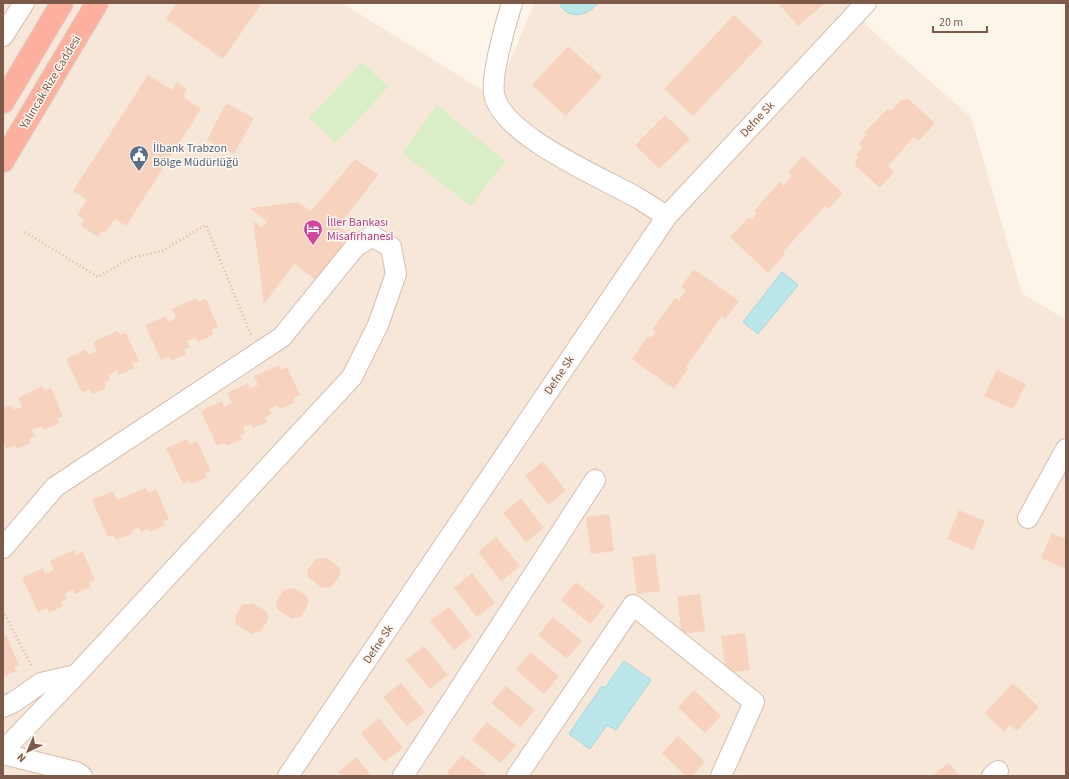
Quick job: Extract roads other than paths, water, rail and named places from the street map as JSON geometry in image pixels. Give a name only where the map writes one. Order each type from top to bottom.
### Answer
[{"type":"highway","points":[[3,102],[62,3]]},
{"type":"highway","name":"Yalıncak Rize Caddesi","points":[[3,161],[97,3]]},
{"type":"street","points":[[3,36],[24,3]]},
{"type":"street","points":[[512,3],[497,66],[494,92],[498,105],[507,118],[553,154],[636,197],[667,216]]},
{"type":"street","name":"Defne Sk","points":[[288,776],[667,216],[866,3]]},
{"type":"street","points":[[3,548],[55,487],[259,354],[282,337],[356,247],[372,236],[391,247],[396,274],[378,324],[352,377],[76,675],[3,751]]},
{"type":"street","points":[[1028,518],[1066,449]]},
{"type":"street","points":[[404,776],[595,480]]},
{"type":"street","points":[[516,776],[633,605],[754,702],[721,776]]},
{"type":"street","points":[[3,707],[14,702],[41,683],[76,675]]},
{"type":"street","points":[[3,754],[76,772],[82,776]]},
{"type":"water","points":[[559,3],[598,3],[589,11],[578,15],[567,12]]},
{"type":"water","points":[[782,272],[798,285],[758,334],[743,322]]},
{"type":"water","points":[[624,661],[651,680],[616,730],[607,725],[590,749],[569,734],[602,686],[605,688]]},
{"type":"place","name":"İlbank Trabzon Bölge Müdürlüğü","points":[[139,172]]},
{"type":"place","name":"İller Bankası Misafirhanesi","points":[[313,246]]}]
